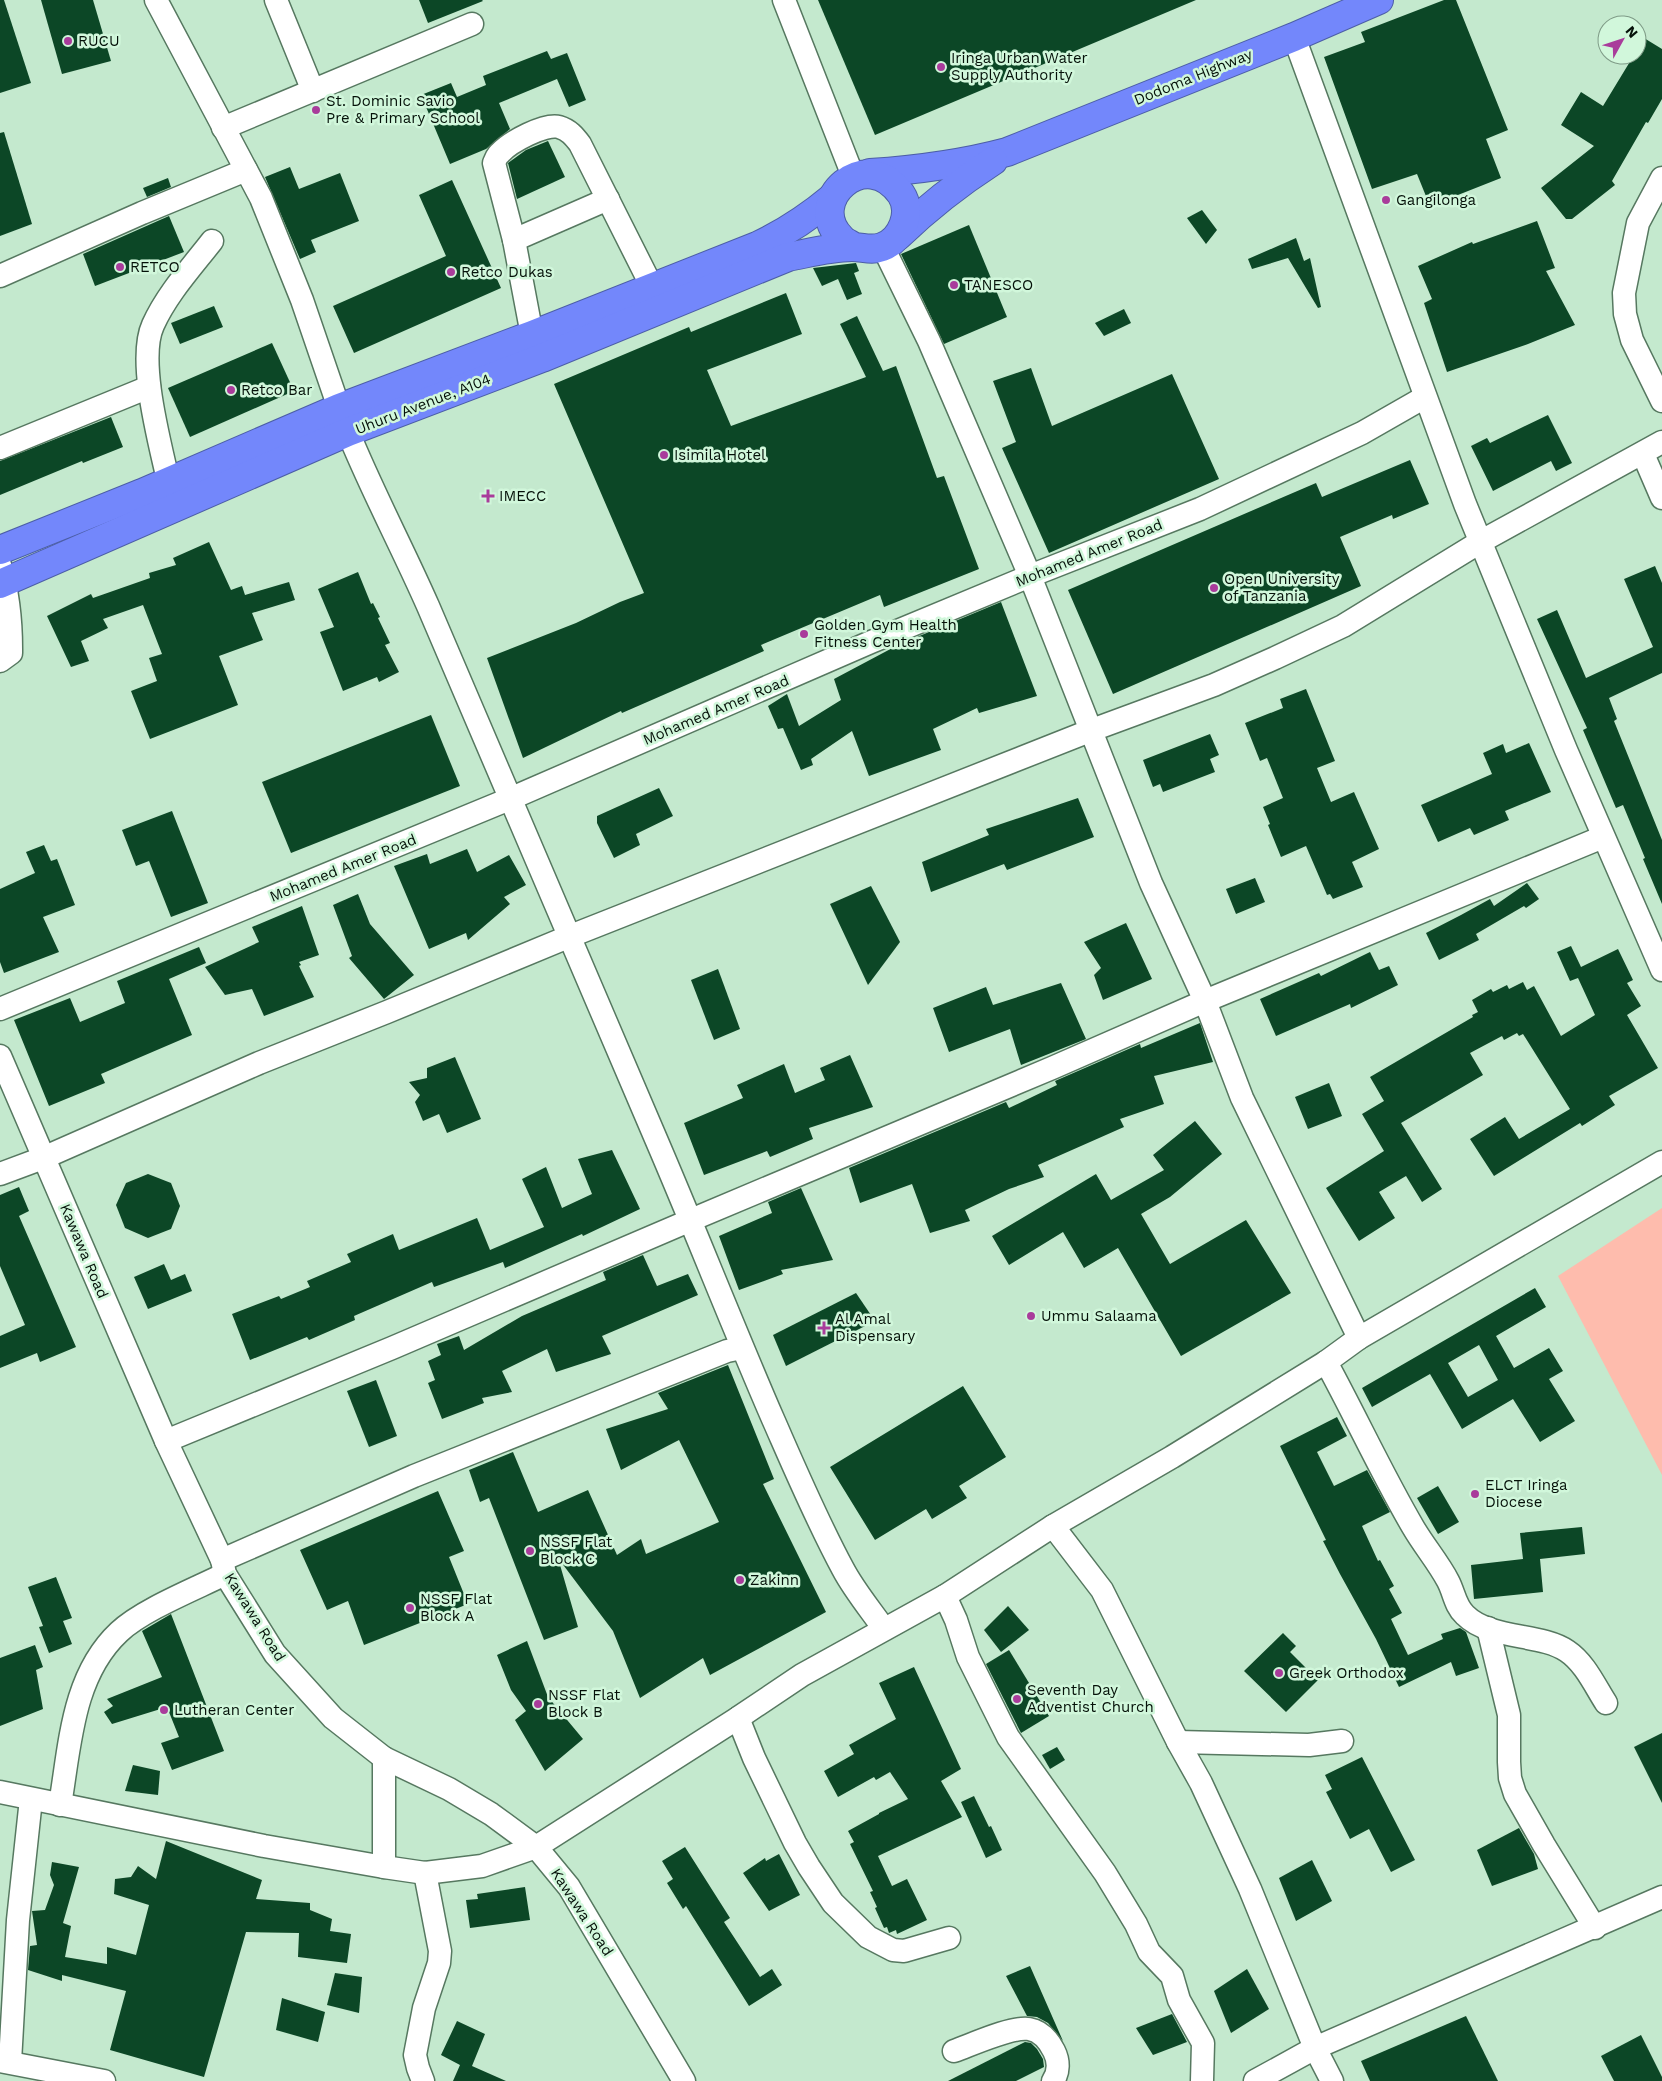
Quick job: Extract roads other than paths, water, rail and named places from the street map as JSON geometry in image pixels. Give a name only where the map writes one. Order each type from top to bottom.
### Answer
[{"type":"highway","name":"Dodoma Highway","points":[[1007,152],[1294,37],[1379,0]]},
{"type":"highway","points":[[1007,152],[920,214],[889,243],[868,250],[854,247],[841,239],[833,226],[830,212],[833,197],[841,185],[860,175],[940,166],[978,160],[1007,152]]},
{"type":"highway","points":[[860,175],[882,176],[894,185],[903,197],[906,212],[903,226],[889,243]]},
{"type":"highway","name":"Uhuru Avenue, A104","points":[[537,347],[652,287],[774,238],[811,216],[833,197]]},
{"type":"highway","name":"Uhuru Avenue, A104","points":[[0,550],[168,480],[344,420],[537,347],[633,319],[788,257],[816,251],[854,247]]},
{"type":"highway","name":"Uhuru Avenue, A104","points":[[2,577],[344,420]]},
{"type":"street","points":[[156,0],[261,198],[302,300],[364,471],[427,603],[486,744],[512,798],[568,937],[691,1220],[742,1348],[793,1464],[843,1571],[884,1629]]},
{"type":"street","points":[[276,0],[312,91]]},
{"type":"street","points":[[784,0],[860,175]]},
{"type":"street","points":[[223,128],[472,24]]},
{"type":"street","points":[[1294,37],[1480,542],[1603,837],[1662,970]]},
{"type":"street","points":[[537,347],[514,240],[494,163],[498,154],[512,143],[540,130],[557,126],[570,132],[580,144],[652,287]]},
{"type":"street","points":[[0,276],[142,213],[246,170]]},
{"type":"street","points":[[1662,178],[1638,223],[1624,293],[1625,314],[1632,340],[1662,401]]},
{"type":"street","points":[[514,240],[608,199]]},
{"type":"street","points":[[168,480],[149,387],[148,346],[152,327],[172,291],[212,241]]},
{"type":"street","points":[[889,243],[1030,576],[1151,883],[1205,1001],[1242,1098],[1359,1338]]},
{"type":"street","points":[[0,448],[149,387]]},
{"type":"street","name":"Mohamed Amer Road","points":[[0,1009],[512,798],[871,642],[1030,576],[1200,509],[1362,433],[1425,397]]},
{"type":"street","points":[[0,1174],[44,1158],[259,1063],[568,937],[1092,730],[1214,685],[1343,626],[1480,542],[1662,442]]},
{"type":"street","points":[[1643,454],[1662,498]]},
{"type":"street","points":[[0,661],[10,653],[11,649],[10,616],[2,577]]},
{"type":"street","points":[[166,1441],[392,1348],[1060,1065],[1205,1001],[1603,837]]},
{"type":"street","name":"Kawawa Road","points":[[0,1056],[166,1441],[224,1567],[275,1654],[333,1718],[384,1758],[449,1790],[482,1809],[536,1846],[569,1887],[684,2081]]},
{"type":"street","points":[[0,1792],[264,1846],[425,1873],[482,1866],[536,1846],[738,1718],[802,1675],[945,1596],[1053,1526],[1172,1457],[1326,1362],[1359,1338],[1662,1162]]},
{"type":"street","points":[[60,1805],[81,1692],[96,1658],[119,1632],[142,1616],[224,1567],[414,1476],[727,1351],[742,1348]]},
{"type":"street","points":[[1326,1362],[1412,1526],[1449,1582],[1458,1607],[1470,1620],[1488,1628],[1566,1650],[1584,1669],[1606,1703]]},
{"type":"street","points":[[1053,1526],[1102,1590],[1178,1742],[1201,1783],[1250,1889],[1315,2048],[1332,2081]]},
{"type":"street","points":[[945,1596],[956,1620],[968,1658],[1008,1736],[1105,1873],[1136,1924],[1149,1952],[1172,1976],[1179,2000],[1203,2043],[1202,2081]]},
{"type":"street","points":[[1488,1628],[1510,1715],[1510,1778],[1515,1794],[1595,1928]]},
{"type":"street","points":[[738,1718],[754,1758],[795,1843],[833,1903],[868,1937],[892,1950],[904,1951],[949,1938]]},
{"type":"street","points":[[1178,1742],[1301,1745],[1342,1742]]},
{"type":"street","points":[[384,1758],[384,1867]]},
{"type":"street","points":[[30,1799],[3,2062],[104,2081]]},
{"type":"street","points":[[423,2081],[415,2055],[420,2025],[440,1951],[425,1873]]},
{"type":"street","points":[[1255,2081],[1315,2048],[1595,1928],[1658,1904]]},
{"type":"street","points":[[954,2051],[1010,2031],[1029,2029],[1046,2038],[1056,2056],[1057,2075],[1053,2081]]},
{"type":"place","name":"RUCU","points":[[68,41]]},
{"type":"place","name":"Iringa Urban Water Supply Authority","points":[[941,67]]},
{"type":"place","name":"St. Dominic Savio Pre & Primary School","points":[[316,110]]},
{"type":"place","name":"Gangilonga","points":[[1386,200]]},
{"type":"place","name":"RETCO","points":[[120,267]]},
{"type":"place","name":"Retco Dukas","points":[[451,272]]},
{"type":"place","name":"TANESCO","points":[[954,285]]},
{"type":"place","name":"Retco Bar","points":[[231,390]]},
{"type":"place","name":"Isimila Hotel","points":[[664,455]]},
{"type":"place","name":"IMECC","points":[[488,496]]},
{"type":"place","name":"Open University of Tanzania","points":[[1214,588]]},
{"type":"place","name":"Golden Gym Health Fitness Center","points":[[804,634]]},
{"type":"place","name":"Ummu Salaama","points":[[1031,1316]]},
{"type":"place","name":"Al Amal Dispensary","points":[[824,1328]]},
{"type":"place","name":"ELCT Iringa Diocese","points":[[1475,1494]]},
{"type":"place","name":"NSSF Flat Block C","points":[[530,1551]]},
{"type":"place","name":"Zakinn","points":[[740,1580]]},
{"type":"place","name":"NSSF Flat Block A","points":[[410,1608]]},
{"type":"place","name":"Greek Orthodox","points":[[1279,1673]]},
{"type":"place","name":"Seventh Day Adventist Church","points":[[1017,1699]]},
{"type":"place","name":"NSSF Flat Block B","points":[[538,1704]]},
{"type":"place","name":"Lutheran Center","points":[[164,1710]]}]
